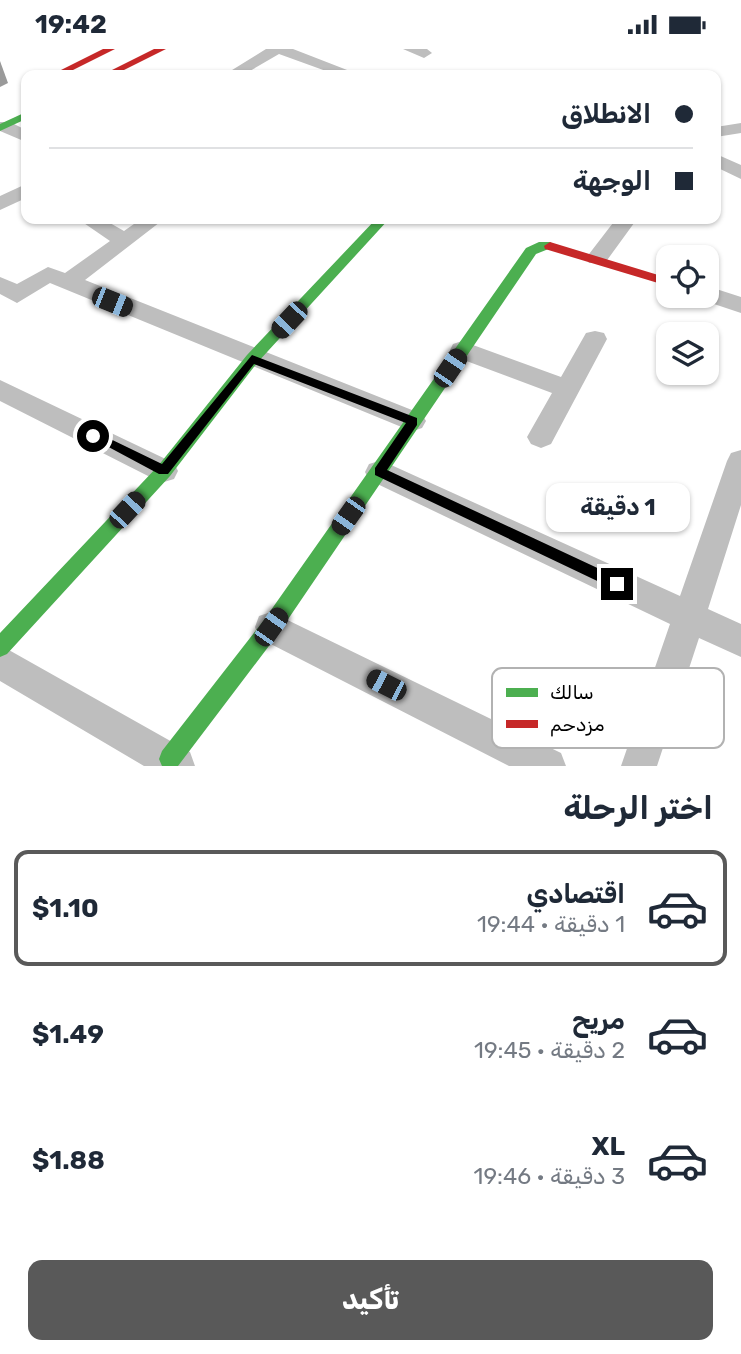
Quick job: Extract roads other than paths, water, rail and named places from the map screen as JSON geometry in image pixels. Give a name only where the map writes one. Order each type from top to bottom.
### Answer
[{"type":"street","points":[[71,70],[110,49]]},
{"type":"street","points":[[117,70],[161,49]]},
{"type":"street","points":[[241,70],[277,49],[338,70]]},
{"type":"street","points":[[2,127],[21,118]]},
{"type":"street","points":[[2,127],[21,135]]},
{"type":"street","points":[[721,131],[741,128]]},
{"type":"street","points":[[721,163],[741,173]]},
{"type":"street","points":[[0,204],[21,193]]},
{"type":"street","points":[[97,224],[125,240]]},
{"type":"street","points":[[66,283],[147,224]]},
{"type":"street","points":[[378,224],[252,359],[163,471],[1,661],[174,763],[531,251],[539,246],[552,246],[656,278]]},
{"type":"street","points":[[597,258],[623,224]]},
{"type":"street","points":[[0,284],[16,295],[48,274],[252,359],[413,421]]},
{"type":"street","points":[[719,298],[741,305]]},
{"type":"street","points":[[541,437],[595,339]]},
{"type":"street","points":[[462,350],[568,389]]},
{"type":"street","points":[[0,390],[163,471]]},
{"type":"street","points":[[671,668],[741,461]]},
{"type":"street","points":[[379,472],[741,641]]},
{"type":"street","points":[[271,627],[492,738]]},
{"type":"street","points":[[512,748],[548,766]]},
{"type":"street","points":[[639,766],[645,748]]}]
